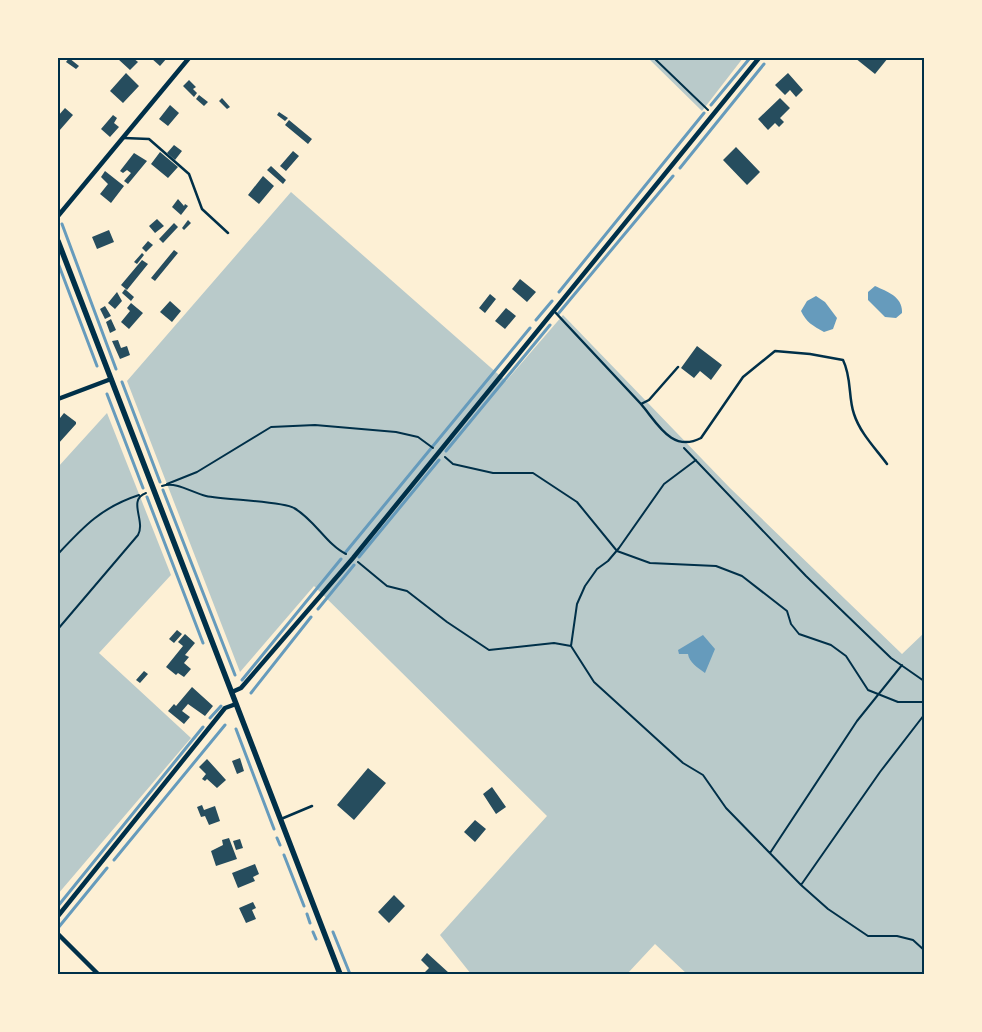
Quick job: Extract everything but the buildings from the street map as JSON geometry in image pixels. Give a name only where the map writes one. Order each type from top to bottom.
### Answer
[{"type":"street","points":[[58,216],[189,58]]},
{"type":"street","points":[[232,692],[241,688],[353,558],[759,58]]},
{"type":"street","points":[[58,241],[340,974]]},
{"type":"street","points":[[58,399],[111,378]]},
{"type":"street","points":[[58,916],[225,708],[236,704]]},
{"type":"street","points":[[58,934],[98,974]]},
{"type":"lane","points":[[122,138],[149,139],[189,174],[202,209],[228,233]]},
{"type":"lane","points":[[554,311],[668,436],[678,442],[691,443],[701,438],[743,377],[774,351],[810,354],[843,360],[850,382],[854,413],[860,427],[887,464]]},
{"type":"lane","points":[[640,404],[649,400],[678,367]]},
{"type":"lane","points":[[280,819],[312,806]]},
{"type":"path","points":[[654,58],[713,115]]},
{"type":"path","points":[[58,554],[81,530],[115,503],[198,472],[271,427],[315,425],[396,432],[418,437],[428,445]]},
{"type":"path","points":[[678,442],[806,576],[891,658],[924,681]]},
{"type":"path","points":[[438,452],[453,464],[493,473],[533,474],[577,502],[616,551],[650,563],[716,566],[742,576],[787,611],[790,624],[799,634],[832,645],[846,656],[868,690],[898,702],[924,702]]},
{"type":"path","points":[[696,460],[664,484],[616,551],[608,561],[597,569],[585,586],[577,604],[571,646],[594,682],[682,763],[703,775],[726,808],[801,885],[828,909],[868,936],[897,936],[913,940],[924,950]]},
{"type":"path","points":[[58,629],[138,535],[142,522],[136,503],[141,494],[165,485],[176,486],[205,496],[293,507],[320,529],[339,551],[353,558],[387,586],[406,591],[446,622],[489,650],[554,643],[571,646]]},
{"type":"path","points":[[770,853],[857,721],[902,665]]},
{"type":"path","points":[[801,885],[880,772],[924,715]]},
{"type":"shaded area","points":[[648,58],[743,58],[702,111]]},
{"type":"shaded area","points":[[291,192],[506,381],[563,315],[730,488],[902,654],[924,633],[924,974],[687,974],[655,944],[627,974],[471,974],[440,935],[547,816],[314,586],[240,672],[127,381]]},
{"type":"shaded area","points":[[107,413],[171,575],[99,653],[191,738],[58,894],[58,467]]},
{"type":"water","points":[[875,286],[894,296],[900,303],[902,313],[896,318],[885,317],[868,300],[868,292]]},
{"type":"water","points":[[816,296],[825,302],[837,318],[833,329],[824,332],[813,326],[803,315],[801,311],[807,301]]},
{"type":"water","points":[[703,635],[715,649],[705,673],[692,662],[688,654],[679,654],[678,650]]},
{"type":"waterway","points":[[711,105],[750,58]]},
{"type":"waterway","points":[[680,168],[764,64]]},
{"type":"waterway","points":[[559,292],[704,113]]},
{"type":"waterway","points":[[558,314],[673,176]]},
{"type":"waterway","points":[[62,224],[116,369]]},
{"type":"waterway","points":[[58,263],[97,366]]},
{"type":"waterway","points":[[536,320],[552,301]]},
{"type":"waterway","points":[[446,451],[550,325]]},
{"type":"waterway","points":[[345,553],[530,328]]},
{"type":"waterway","points":[[122,382],[160,482]]},
{"type":"waterway","points":[[107,394],[143,488]]},
{"type":"waterway","points":[[359,557],[439,460]]},
{"type":"waterway","points":[[163,490],[235,675]]},
{"type":"waterway","points":[[147,497],[203,643]]},
{"type":"waterway","points":[[242,680],[341,559]]},
{"type":"waterway","points":[[318,609],[354,565]]},
{"type":"waterway","points":[[251,693],[311,617]]},
{"type":"waterway","points":[[210,718],[221,706]]},
{"type":"waterway","points":[[114,860],[225,725]]},
{"type":"waterway","points":[[58,906],[203,727]]},
{"type":"waterway","points":[[236,729],[274,829]]},
{"type":"waterway","points":[[277,838],[280,845]]},
{"type":"waterway","points":[[284,855],[304,906]]},
{"type":"waterway","points":[[58,928],[107,868]]},
{"type":"waterway","points":[[307,914],[310,923]]},
{"type":"waterway","points":[[313,932],[316,939]]},
{"type":"waterway","points":[[333,932],[350,974]]}]
